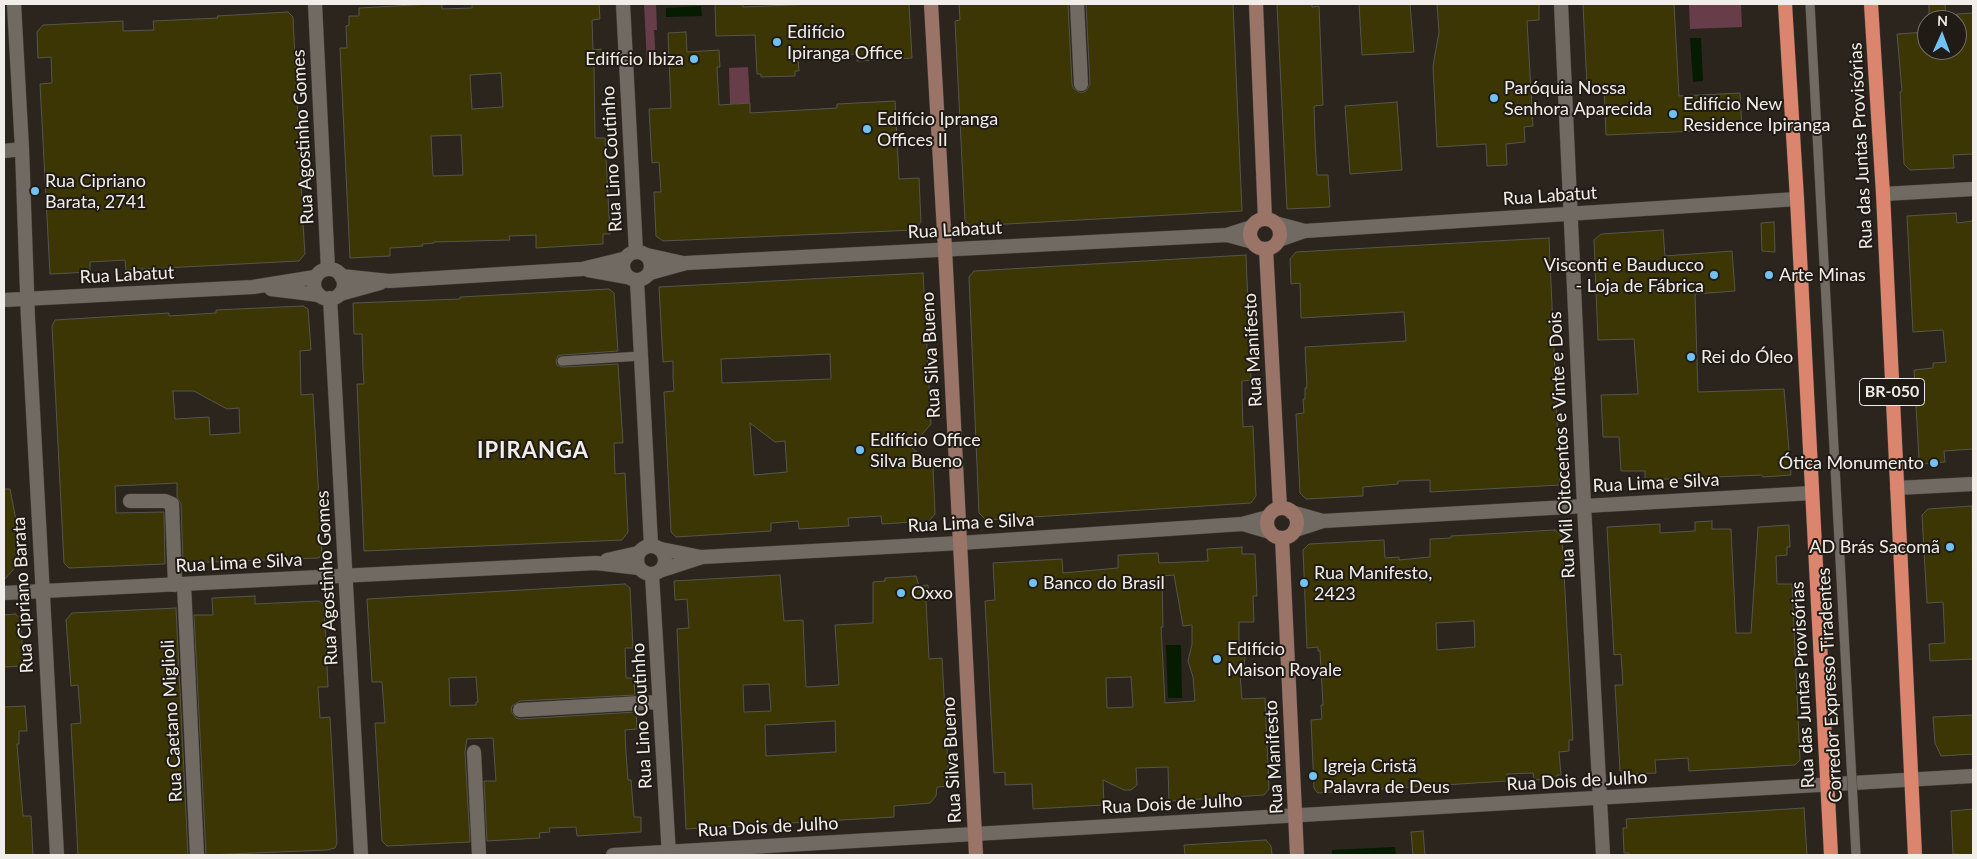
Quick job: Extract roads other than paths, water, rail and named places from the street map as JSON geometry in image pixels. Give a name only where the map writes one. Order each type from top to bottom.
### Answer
[{"type":"highway","name":"Rua das Juntas Provisórias","points":[[1785,4],[1831,855]]},
{"type":"highway","name":"Rua das Juntas Provisórias","points":[[1871,4],[1883,194],[1915,855]]},
{"type":"main road","name":"Rua Silva Bueno","points":[[931,4],[976,855]]},
{"type":"main road","points":[[1256,4],[1270,221],[1280,231],[1279,240],[1274,246],[1266,249],[1256,246],[1250,235],[1252,227],[1257,221],[1270,221]]},
{"type":"main road","name":"Rua Manifesto","points":[[1266,249],[1286,510]]},
{"type":"main road","points":[[1276,510],[1286,510],[1296,520],[1295,530],[1290,536],[1276,535],[1267,525],[1268,517],[1276,510]]},
{"type":"main road","name":"Rua Manifesto","points":[[1276,535],[1297,855]]},
{"type":"street","points":[[4,4],[14,4]]},
{"type":"street","name":"Rua Cipriano Barata","points":[[14,4],[22,149],[27,298],[57,855]]},
{"type":"street","name":"Rua Agostinho Gomes","points":[[315,4],[328,269]]},
{"type":"street","name":"Rua Lino Coutinho","points":[[623,4],[641,253]]},
{"type":"street","points":[[1077,4],[1081,84]]},
{"type":"street","name":"Rua Mil Oitocentos e Vinte e Dois","points":[[1561,4],[1584,506],[1603,855]]},
{"type":"street","points":[[4,150],[22,149]]},
{"type":"street","points":[[1883,194],[1973,189]]},
{"type":"street","name":"Rua Labatut","points":[[1279,240],[1305,231],[1797,199]]},
{"type":"street","name":"Rua Labatut","points":[[1270,221],[1305,231]]},
{"type":"street","name":"Rua Labatut","points":[[650,273],[686,263],[1226,235],[1252,227]]},
{"type":"street","name":"Rua Labatut","points":[[1226,235],[1253,242]]},
{"type":"street","points":[[632,279],[645,279],[650,273],[651,264],[641,253],[629,254],[623,260],[622,269],[632,279],[641,356],[656,547],[666,559],[657,572],[645,573],[639,568],[636,560],[638,553],[643,547],[656,547]]},
{"type":"street","name":"Rua Labatut","points":[[641,253],[686,263]]},
{"type":"street","name":"Rua Labatut","points":[[342,276],[389,281],[582,269],[623,260]]},
{"type":"street","points":[[328,269],[336,270],[342,276],[344,285],[330,296],[314,286],[315,277],[321,271],[328,269]]},
{"type":"street","name":"Rua Labatut","points":[[582,269],[632,279]]},
{"type":"street","name":"Rua Labatut","points":[[4,300],[253,288],[315,277]]},
{"type":"street","name":"Rua Labatut","points":[[253,288],[330,296],[389,281]]},
{"type":"street","name":"Rua Agostinho Gomes","points":[[330,296],[361,855]]},
{"type":"street","points":[[1896,488],[1973,484]]},
{"type":"street","name":"Rua Lima e Silva","points":[[1295,530],[1323,521],[1812,493]]},
{"type":"street","name":"Rua Caetano Miglioli","points":[[130,501],[165,500],[172,504],[197,855]]},
{"type":"street","name":"Rua Lima e Silva","points":[[1286,510],[1323,521]]},
{"type":"street","name":"Rua Lima e Silva","points":[[656,547],[702,557],[960,544],[1242,524],[1268,517]]},
{"type":"street","name":"Rua Lima e Silva","points":[[1242,524],[1276,535]]},
{"type":"street","name":"Rua Lima e Silva","points":[[596,563],[638,553]]},
{"type":"street","name":"Rua Lima e Silva","points":[[657,572],[702,557]]},
{"type":"street","name":"Rua Lima e Silva","points":[[4,593],[596,563],[639,568]]},
{"type":"street","name":"Rua Lino Coutinho","points":[[657,572],[659,702],[669,853]]},
{"type":"street","points":[[520,710],[659,702]]},
{"type":"street","points":[[474,752],[479,855]]},
{"type":"street","name":"Rua Dois de Julho","points":[[613,855],[1973,776]]},
{"type":"lane","name":"Corredor Expresso Tiradentes","points":[[1810,4],[1856,855]]},
{"type":"lane","points":[[562,361],[641,356]]},
{"type":"place","name":"Edifício Ipiranga Office","points":[[777,42]]},
{"type":"place","name":"Edifício Ibiza","points":[[694,59]]},
{"type":"place","name":"Paróquia Nossa Senhora Aparecida","points":[[1494,98]]},
{"type":"place","name":"Edifício New Residence Ipiranga","points":[[1673,114]]},
{"type":"place","name":"Edifício Ipranga Offices II","points":[[867,129]]},
{"type":"place","name":"Rua Cipriano Barata, 2741","points":[[35,191]]},
{"type":"place","name":"Visconti e Bauducco - Loja de Fábrica","points":[[1714,275]]},
{"type":"place","name":"Arte Minas","points":[[1769,275]]},
{"type":"place","name":"Rei do Óleo","points":[[1691,357]]},
{"type":"place","name":"Edifício Office Silva Bueno","points":[[860,450]]},
{"type":"place","name":"Ótica Monumento","points":[[1934,463]]},
{"type":"place","name":"AD Brás Sacomã","points":[[1950,547]]},
{"type":"place","name":"Banco do Brasil","points":[[1033,583]]},
{"type":"place","name":"Rua Manifesto, 2423","points":[[1304,583]]},
{"type":"place","name":"Oxxo","points":[[901,593]]},
{"type":"place","name":"Edifício Maison Royale","points":[[1217,659]]},
{"type":"place","name":"Igreja Cristã Palavra de Deus","points":[[1313,776]]},
{"type":"district","name":"IPIRANGA","points":[[533,451]]}]
